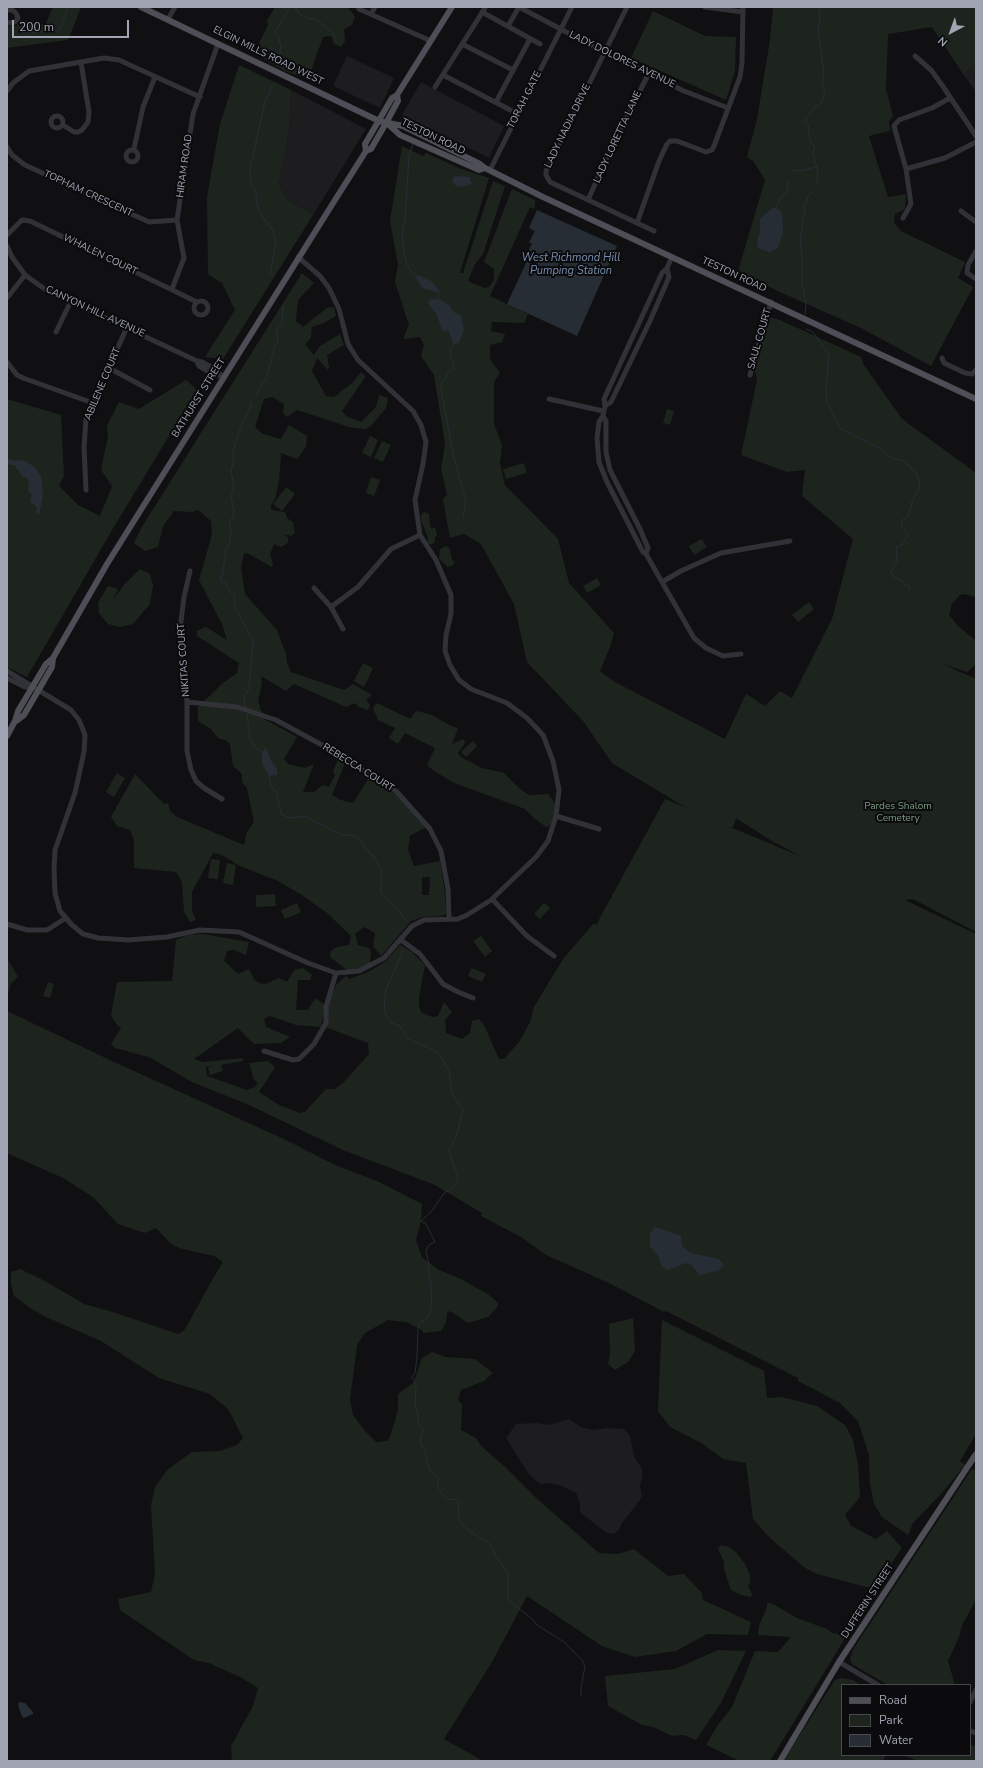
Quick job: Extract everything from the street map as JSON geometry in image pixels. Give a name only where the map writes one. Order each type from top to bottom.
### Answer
[{"type":"main road","name":"ELGIN MILLS ROAD WEST","points":[[141,7],[386,123]]},
{"type":"main road","name":"BATHURST STREET","points":[[366,150],[372,149],[398,101],[398,95],[452,7]]},
{"type":"main road","name":"BATHURST STREET","points":[[7,736],[16,721],[18,711],[35,689],[46,664],[53,658],[106,564],[366,150],[365,144],[392,98],[398,95]]},
{"type":"main road","name":"TESTON ROAD","points":[[386,123],[400,135],[479,170],[487,169],[976,399]]},
{"type":"main road","name":"DUFFERIN STREET","points":[[780,1761],[839,1662],[976,1454]]},
{"type":"street","points":[[168,19],[175,7]]},
{"type":"street","points":[[371,14],[375,7]]},
{"type":"street","points":[[508,26],[519,7]]},
{"type":"street","name":"LADY DOLORES AVENUE","points":[[519,7],[604,52],[684,91],[728,108]]},
{"type":"street","name":"TORAH GATE","points":[[487,169],[518,114],[572,7]]},
{"type":"street","name":"LADY NADIA DRIVE","points":[[627,7],[546,171],[547,179],[550,182],[654,231]]},
{"type":"street","points":[[636,223],[659,161],[667,144],[670,141],[677,141],[706,152],[709,151],[714,146],[735,92],[742,63],[743,10],[705,7]]},
{"type":"street","points":[[360,9],[431,41]]},
{"type":"street","points":[[7,10],[12,10],[16,13],[18,18],[15,22],[7,22]]},
{"type":"street","points":[[435,87],[483,10],[540,44]]},
{"type":"street","points":[[496,102],[530,39]]},
{"type":"street","name":"HIRAM ROAD","points":[[172,289],[184,258],[177,220],[193,114],[218,44]]},
{"type":"street","points":[[462,44],[513,70]]},
{"type":"street","points":[[915,56],[931,70],[976,136]]},
{"type":"street","points":[[7,91],[13,82],[29,71],[104,58],[119,60],[200,97]]},
{"type":"street","points":[[63,125],[74,132],[78,132],[82,130],[88,122],[89,112],[81,62]]},
{"type":"street","name":"LADY LORETTA LANE","points":[[588,200],[611,148],[648,73]]},
{"type":"street","points":[[443,75],[518,114]]},
{"type":"street","points":[[134,150],[143,107],[155,77]]},
{"type":"street","points":[[903,218],[910,204],[906,169],[894,126],[899,120],[932,108],[950,98]]},
{"type":"street","points":[[906,169],[945,158],[976,142]]},
{"type":"street","name":"TOPHAM CRESCENT","points":[[7,147],[12,155],[25,165],[149,222],[177,220]]},
{"type":"street","points":[[960,211],[976,222]]},
{"type":"street","name":"WHALEN COURT","points":[[7,235],[22,220],[30,221],[197,302]]},
{"type":"street","name":"CANYON HILL AVENUE","points":[[7,246],[12,257],[25,275],[46,290],[202,362],[216,370],[224,377]]},
{"type":"street","points":[[976,251],[972,256],[967,269],[967,273],[976,278]]},
{"type":"street","points":[[646,554],[648,548],[640,529],[614,479],[606,452],[604,399],[662,273],[667,268],[672,257]]},
{"type":"street","points":[[7,671],[27,682],[35,689],[61,702],[71,710],[79,720],[85,734],[84,752],[75,793],[55,850],[55,893],[60,910],[72,925],[83,934],[98,938],[128,940],[167,937],[200,930],[239,932],[308,963],[336,973],[359,971],[384,958],[412,926],[424,920],[449,918],[458,919],[492,899],[536,857],[548,841],[556,816],[559,790],[553,761],[543,735],[527,718],[507,703],[471,689],[459,680],[450,665],[445,650],[446,635],[451,614],[451,595],[436,560],[420,535],[415,500],[426,442],[421,425],[413,411],[358,360],[348,344],[339,309],[329,288],[320,276],[298,258]]},
{"type":"street","points":[[667,268],[669,277],[650,321],[611,402],[604,411],[599,422],[598,450],[600,462],[607,482],[643,552],[646,554],[694,638],[706,648],[723,656],[741,654]]},
{"type":"street","points":[[7,298],[25,275]]},
{"type":"street","points":[[56,332],[71,301]]},
{"type":"street","name":"SAUL COURT","points":[[750,375],[771,302]]},
{"type":"street","points":[[642,318],[650,321]]},
{"type":"street","name":"ABILENE COURT","points":[[86,490],[84,447],[85,428],[93,402],[127,327]]},
{"type":"street","points":[[942,358],[944,363],[965,373],[972,374],[976,370]]},
{"type":"street","points":[[622,361],[629,364]]},
{"type":"street","points":[[7,362],[17,375],[23,378],[93,402]]},
{"type":"street","points":[[109,368],[150,390]]},
{"type":"street","points":[[549,399],[604,411]]},
{"type":"street","points":[[607,482],[614,479]]},
{"type":"street","points":[[634,532],[640,529]]},
{"type":"street","points":[[331,607],[358,587],[390,549],[420,535]]},
{"type":"street","points":[[662,582],[681,571],[721,553],[790,541]]},
{"type":"street","name":"NIKITAS COURT","points":[[190,571],[184,598],[180,628],[187,702],[187,751],[191,770],[196,781],[204,788],[222,799]]},
{"type":"street","points":[[314,588],[331,607],[343,629]]},
{"type":"street","points":[[7,678],[25,687],[35,689]]},
{"type":"street","name":"REBECCA COURT","points":[[187,702],[237,707],[276,720],[333,752],[396,791],[430,829],[441,851],[448,889],[449,918]]},
{"type":"street","points":[[556,816],[599,829]]},
{"type":"street","points":[[492,899],[527,936],[554,956]]},
{"type":"street","points":[[7,924],[27,930],[47,930],[66,918]]},
{"type":"street","points":[[401,940],[420,954],[444,984],[473,998]]},
{"type":"street","points":[[264,1051],[293,1060],[300,1059],[314,1044],[326,1023],[326,1008],[336,973]]},
{"type":"street","points":[[839,1662],[876,1684]]},
{"type":"street","points":[[971,1700],[976,1690]]},
{"type":"shaded area","points":[[347,56],[394,78],[380,108],[333,86]]},
{"type":"shaded area","points":[[976,65],[976,92],[963,74]]},
{"type":"shaded area","points":[[421,82],[504,126],[489,158],[416,122],[400,118]]},
{"type":"shaded area","points":[[291,90],[366,129],[313,215],[287,199],[279,184],[289,131]]},
{"type":"shaded area","points":[[569,1419],[581,1427],[593,1430],[607,1428],[624,1429],[630,1436],[634,1456],[642,1469],[642,1479],[640,1485],[642,1497],[622,1523],[619,1530],[614,1534],[605,1532],[580,1512],[580,1504],[576,1493],[562,1486],[549,1483],[541,1484],[536,1481],[528,1473],[506,1438],[516,1424],[537,1423],[550,1425]]},
{"type":"green space","points":[[53,7],[81,7],[68,40],[7,48],[7,26],[16,26],[21,20],[45,25]]},
{"type":"green space","points":[[275,7],[347,7],[355,16],[352,25],[344,29],[345,41],[341,47],[334,44],[331,36],[323,37],[308,79],[285,71],[259,56],[256,50],[268,25],[267,21]]},
{"type":"green space","points":[[773,7],[976,7],[976,65],[963,74],[932,27],[888,34],[886,89],[893,116],[889,121],[890,131],[869,136],[888,197],[906,194],[905,209],[895,214],[894,223],[901,231],[965,262],[958,278],[973,287],[931,366],[863,329],[780,292],[738,271],[765,180],[754,162],[747,157],[757,119],[770,40]]},
{"type":"green space","points":[[653,11],[705,36],[736,37],[735,71],[726,100],[631,58]]},
{"type":"green space","points":[[239,65],[291,90],[289,131],[279,184],[287,199],[313,215],[223,359],[205,357],[235,310],[222,283],[208,274],[207,197],[220,124]]},
{"type":"green space","name":"Pardes Shalom Cemetery","points":[[402,146],[423,156],[426,153],[459,168],[489,178],[460,273],[463,273],[493,181],[505,186],[483,254],[475,264],[468,281],[484,288],[489,287],[494,280],[494,269],[484,262],[512,189],[535,200],[535,209],[530,207],[490,296],[528,314],[524,323],[492,322],[491,331],[505,334],[502,342],[490,345],[490,359],[500,373],[494,382],[494,424],[502,445],[500,464],[505,485],[558,539],[569,583],[614,633],[600,671],[613,681],[725,739],[746,694],[765,706],[780,691],[792,698],[832,619],[853,539],[802,496],[805,470],[787,472],[741,455],[757,380],[755,370],[768,317],[780,320],[861,357],[864,365],[902,419],[976,473],[976,597],[964,594],[960,595],[952,604],[949,615],[958,626],[976,641],[976,664],[967,672],[940,663],[976,679],[976,932],[913,899],[905,900],[976,934],[976,1434],[960,1461],[965,1465],[940,1495],[913,1523],[908,1535],[882,1517],[874,1504],[870,1484],[869,1455],[858,1421],[840,1403],[798,1381],[798,1378],[666,1311],[664,1312],[609,1283],[546,1255],[521,1237],[481,1216],[482,1213],[435,1185],[343,1150],[247,1104],[192,1082],[149,1057],[115,1048],[111,1044],[121,1028],[116,1024],[111,1015],[117,982],[172,981],[176,940],[189,935],[203,934],[249,942],[246,955],[234,950],[227,951],[224,961],[238,974],[249,969],[254,979],[259,983],[266,984],[279,978],[287,982],[294,970],[303,968],[312,975],[310,980],[298,980],[296,1010],[308,1010],[315,998],[325,1005],[321,1027],[296,1025],[270,1016],[264,1019],[266,1027],[290,1037],[281,1043],[254,1044],[238,1028],[194,1059],[203,1062],[243,1058],[243,1061],[221,1065],[223,1071],[210,1075],[208,1068],[212,1066],[206,1067],[207,1076],[247,1090],[255,1087],[258,1083],[254,1080],[249,1063],[268,1061],[275,1067],[259,1092],[279,1105],[300,1113],[305,1112],[326,1089],[335,1089],[345,1081],[369,1054],[368,1043],[325,1027],[325,1010],[336,985],[346,976],[350,979],[370,971],[386,961],[400,945],[412,952],[425,965],[419,997],[421,1012],[432,1017],[438,1016],[444,1002],[452,1012],[445,1020],[446,1033],[462,1039],[470,1033],[472,1021],[479,1019],[485,1027],[499,1059],[504,1059],[519,1042],[530,1022],[534,1007],[563,959],[594,923],[596,925],[665,799],[685,807],[612,763],[583,721],[527,662],[514,604],[481,544],[464,534],[450,538],[443,499],[447,495],[441,469],[445,444],[434,375],[421,356],[424,345],[420,337],[403,339],[409,325],[395,282],[398,265],[390,221]],"holes":[[[736,818],[772,841],[802,857],[730,827],[733,827]]]},
{"type":"green space","points":[[302,273],[314,283],[298,300],[296,321],[303,327],[327,308],[334,307],[336,316],[324,323],[312,327],[311,338],[305,344],[314,355],[320,346],[340,334],[344,345],[327,355],[328,370],[317,358],[312,371],[326,396],[334,397],[352,383],[361,372],[365,376],[364,379],[342,411],[346,416],[361,422],[376,407],[379,395],[388,398],[386,408],[371,426],[365,429],[349,427],[297,410],[287,417],[283,413],[284,404],[272,397],[264,399],[255,427],[263,434],[281,439],[289,425],[307,436],[306,447],[297,459],[281,453],[279,481],[275,499],[271,505],[271,510],[284,512],[287,518],[293,522],[295,533],[291,536],[284,534],[288,538],[288,543],[281,547],[274,544],[270,554],[273,563],[272,567],[249,554],[244,553],[241,567],[245,594],[277,630],[291,672],[344,690],[353,684],[372,695],[366,700],[370,705],[368,710],[359,707],[355,703],[346,707],[294,684],[286,691],[261,676],[262,683],[258,701],[264,719],[297,737],[284,759],[288,764],[305,768],[314,764],[303,792],[314,792],[323,785],[329,787],[335,775],[333,771],[339,757],[345,761],[345,763],[332,795],[341,800],[353,803],[369,778],[395,793],[426,827],[410,836],[408,850],[414,866],[440,861],[445,893],[446,914],[441,916],[422,917],[411,921],[381,956],[373,946],[375,933],[364,927],[355,934],[358,945],[369,948],[371,952],[370,963],[364,968],[347,970],[330,957],[332,950],[337,947],[349,945],[351,936],[327,913],[302,895],[278,881],[240,866],[222,855],[213,853],[192,892],[192,911],[196,920],[190,922],[184,912],[182,882],[176,872],[134,868],[134,840],[130,830],[117,826],[111,817],[135,774],[164,804],[168,803],[170,811],[177,817],[244,845],[247,832],[254,822],[247,788],[242,782],[242,774],[233,766],[230,744],[226,740],[219,739],[211,729],[198,721],[198,707],[223,683],[237,673],[239,663],[197,636],[197,631],[206,627],[227,640],[222,624],[199,580],[212,534],[211,521],[198,510],[192,512],[174,511],[163,526],[158,547],[145,551],[134,543],[143,525]],"holes":[[[422,877],[430,877],[429,895],[422,895]]]},
{"type":"green space","points":[[186,380],[197,390],[115,525],[27,677],[7,667],[7,399],[61,415],[64,476],[59,486],[78,505],[100,516],[112,486],[101,470],[108,436],[107,426],[119,402],[139,409]]},
{"type":"green space","points":[[667,409],[674,411],[670,425],[663,423]]},
{"type":"green space","points":[[370,436],[378,440],[371,457],[362,453]]},
{"type":"green space","points":[[382,441],[391,445],[383,462],[374,458]]},
{"type":"green space","points":[[524,463],[527,473],[506,479],[503,469]]},
{"type":"green space","points":[[371,477],[380,480],[374,496],[366,493]]},
{"type":"green space","points":[[286,487],[295,494],[282,511],[273,504]]},
{"type":"green space","points":[[424,512],[429,514],[430,526],[432,529],[435,527],[437,535],[435,542],[431,545],[427,542],[428,538],[421,520],[421,515]]},
{"type":"green space","points":[[702,539],[707,547],[694,555],[689,546]]},
{"type":"green space","points":[[446,546],[450,549],[451,557],[455,564],[448,567],[439,559],[440,549]]},
{"type":"green space","points":[[140,569],[150,574],[153,585],[150,604],[133,624],[120,627],[108,624],[99,613],[98,603],[108,586],[118,589],[113,600],[124,585]]},
{"type":"green space","points":[[597,578],[601,585],[587,593],[583,586]]},
{"type":"green space","points":[[809,602],[814,609],[798,622],[792,615]]},
{"type":"green space","points":[[363,663],[373,668],[364,687],[354,681]]},
{"type":"green space","points":[[377,703],[410,719],[416,711],[430,714],[451,726],[458,728],[452,744],[464,739],[465,743],[458,753],[461,757],[482,768],[504,773],[519,788],[529,795],[548,794],[554,802],[556,809],[553,821],[546,827],[525,809],[452,782],[433,770],[427,765],[435,748],[405,733],[398,744],[389,738],[395,728],[378,720],[373,708]]},
{"type":"green space","points":[[473,741],[477,746],[466,757],[461,752]]},
{"type":"green space","points":[[117,773],[125,778],[114,797],[106,792]]},
{"type":"green space","points":[[211,859],[220,860],[218,879],[208,878]]},
{"type":"green space","points":[[227,863],[236,865],[233,885],[223,883]]},
{"type":"green space","points":[[275,894],[276,906],[256,907],[256,895]]},
{"type":"green space","points":[[297,903],[301,912],[285,919],[281,910]]},
{"type":"green space","points":[[544,903],[550,908],[540,919],[534,914]]},
{"type":"green space","points":[[481,936],[492,951],[485,957],[473,941]]},
{"type":"green space","points":[[7,958],[18,977],[11,983],[9,991],[7,992]]},
{"type":"green space","points":[[472,968],[486,974],[482,982],[468,976]]},
{"type":"green space","points":[[48,982],[54,984],[50,998],[43,996]]},
{"type":"green space","points":[[7,1011],[112,1061],[286,1140],[337,1166],[377,1181],[422,1204],[421,1221],[416,1240],[422,1257],[437,1269],[463,1280],[489,1295],[498,1303],[498,1306],[488,1317],[468,1323],[450,1311],[447,1313],[446,1322],[441,1331],[423,1333],[422,1330],[406,1322],[388,1320],[365,1333],[357,1345],[350,1400],[353,1415],[364,1430],[376,1442],[387,1441],[390,1437],[398,1410],[398,1394],[414,1382],[422,1358],[432,1352],[445,1357],[475,1359],[493,1373],[484,1381],[461,1390],[458,1400],[462,1405],[461,1430],[476,1438],[481,1446],[505,1467],[535,1497],[599,1553],[618,1554],[634,1549],[668,1576],[684,1574],[702,1593],[703,1600],[751,1622],[748,1635],[707,1634],[676,1651],[635,1657],[602,1646],[527,1596],[492,1662],[444,1739],[483,1761],[232,1761],[231,1746],[253,1706],[258,1688],[240,1677],[209,1663],[194,1660],[120,1610],[118,1599],[151,1592],[155,1574],[151,1505],[155,1487],[168,1469],[192,1452],[220,1451],[237,1445],[243,1438],[228,1409],[210,1394],[159,1378],[101,1341],[46,1317],[30,1308],[14,1296],[11,1284],[11,1272],[20,1269],[43,1280],[84,1304],[178,1334],[184,1331],[223,1262],[214,1256],[179,1248],[170,1243],[156,1228],[145,1233],[118,1224],[93,1197],[63,1178],[7,1153]]},
{"type":"green space","points":[[633,1318],[635,1351],[628,1362],[615,1370],[608,1364],[610,1354],[609,1324]]},
{"type":"green space","points":[[662,1320],[764,1371],[767,1398],[782,1397],[817,1406],[845,1425],[853,1440],[858,1464],[860,1497],[845,1515],[851,1526],[876,1539],[887,1531],[902,1548],[874,1589],[817,1574],[805,1568],[770,1538],[753,1519],[746,1463],[723,1459],[703,1444],[670,1427],[658,1411]]},
{"type":"green space","points":[[972,1469],[976,1471],[976,1600],[962,1625],[959,1637],[948,1661],[955,1684],[886,1684],[852,1664],[850,1659],[854,1648]]},
{"type":"green space","points":[[721,1545],[729,1547],[737,1553],[745,1564],[750,1575],[750,1583],[748,1586],[752,1594],[751,1597],[741,1595],[731,1590],[724,1569],[724,1562],[718,1549]]},
{"type":"green space","points":[[767,1603],[773,1604],[797,1618],[827,1629],[832,1633],[847,1635],[770,1761],[740,1761],[706,1745],[717,1726],[732,1707],[755,1651],[778,1652],[791,1637],[758,1635],[759,1626],[767,1607]]},
{"type":"green space","points":[[718,1650],[746,1651],[721,1703],[696,1740],[684,1735],[672,1736],[653,1727],[642,1725],[608,1706],[605,1676],[675,1669]]},
{"type":"green space","points":[[841,1678],[853,1680],[859,1684],[841,1684],[841,1756],[886,1756],[883,1761],[783,1761],[835,1680]]},
{"type":"green space","points":[[971,1744],[976,1747],[976,1761],[918,1761],[906,1756],[971,1756]]},
{"type":"water","points":[[455,176],[469,177],[472,183],[470,185],[459,187],[452,181]]},
{"type":"water","points":[[773,208],[776,208],[782,212],[783,232],[778,248],[769,252],[758,248],[757,240],[760,233],[760,219]]},
{"type":"water","name":"West Richmond Hill Pumping Station","points":[[537,210],[617,246],[577,336],[507,304],[526,263],[528,261],[536,265],[536,262],[531,259],[528,251],[532,244],[529,242],[535,231],[529,228]]},
{"type":"water","points":[[417,275],[431,281],[441,293],[422,288],[416,278]]},
{"type":"water","points":[[431,299],[441,300],[451,307],[453,312],[461,315],[464,330],[459,343],[453,344],[449,331],[442,330],[437,315],[428,303]]},
{"type":"water","points":[[7,458],[14,461],[26,461],[34,467],[41,476],[43,496],[39,514],[36,513],[37,507],[30,502],[32,495],[28,491],[29,480],[20,474],[16,466],[7,464]]},
{"type":"water","points":[[264,748],[267,749],[271,761],[277,769],[277,775],[269,776],[262,764],[262,754]]},
{"type":"water","points":[[654,1228],[659,1228],[681,1236],[682,1246],[691,1253],[719,1259],[724,1265],[719,1270],[700,1275],[691,1265],[686,1263],[667,1270],[662,1266],[658,1256],[650,1246],[650,1234]]},
{"type":"water","points":[[19,1702],[25,1703],[33,1714],[24,1718],[18,1706]]},
{"type":"waterway","points":[[19,33],[55,31],[60,29],[68,7]]},
{"type":"waterway","points":[[279,64],[281,58],[281,47],[278,36],[275,32],[290,7]]},
{"type":"waterway","points":[[295,7],[300,15],[310,19],[314,18],[330,30],[337,39]]},
{"type":"waterway","points":[[817,183],[818,172],[813,153],[815,147],[810,141],[808,124],[805,121],[813,109],[822,102],[825,90],[822,85],[824,74],[818,28],[820,19],[819,7]]},
{"type":"waterway","points":[[270,275],[276,241],[272,229],[264,219],[257,205],[256,193],[251,182],[250,169],[266,98],[270,93],[271,86]]},
{"type":"waterway","points":[[413,144],[409,156],[405,220],[402,234],[407,264],[411,272],[416,275]]},
{"type":"waterway","points":[[793,172],[794,170],[801,171],[816,167]]},
{"type":"waterway","points":[[776,208],[781,197],[786,194],[789,181]]},
{"type":"waterway","points":[[805,315],[806,305],[802,283],[800,235],[805,212],[804,205],[808,196],[813,191]]},
{"type":"waterway","points":[[438,300],[439,294]]},
{"type":"waterway","points":[[256,396],[262,382],[266,380],[274,346],[277,344],[278,338],[276,330],[282,324],[283,305]]},
{"type":"waterway","points":[[806,329],[813,332],[829,355],[826,390],[827,403],[841,429],[883,450],[887,456],[904,461],[917,474],[920,483],[919,488],[912,502],[908,517],[903,519],[901,526],[908,534],[903,544],[896,547],[897,561],[891,572],[894,577],[903,581],[903,584],[910,587],[908,591]]},
{"type":"waterway","points":[[453,344],[450,351],[454,369],[447,373],[446,378],[442,381],[441,389],[453,454],[466,501],[463,517]]},
{"type":"waterway","points":[[245,707],[244,696],[249,689],[253,641],[235,607],[234,594],[230,592],[227,584],[221,581],[220,577],[222,577],[226,549],[229,545],[231,531],[229,521],[232,519],[234,511],[231,497],[234,487],[231,470],[234,461],[232,455],[239,432],[252,403]]},
{"type":"waterway","points":[[247,714],[250,738],[255,748],[262,752]]},
{"type":"waterway","points":[[269,776],[271,786],[277,793],[281,814],[290,818],[304,816],[340,834],[354,836],[361,840],[366,849],[374,857],[381,870],[381,893],[395,906],[407,921]]},
{"type":"waterway","points":[[403,951],[386,990],[384,1006],[386,1016],[392,1023],[400,1026],[407,1038],[438,1052],[449,1071],[452,1093],[463,1110],[457,1134],[449,1151],[458,1179],[453,1188],[445,1192],[431,1212],[421,1221],[426,1224],[435,1242],[429,1245],[426,1251],[429,1264],[432,1306],[428,1317],[420,1323],[418,1329],[417,1358],[415,1373],[412,1377],[416,1384],[415,1404],[419,1419],[417,1421],[423,1430],[420,1441],[426,1454],[429,1470],[438,1478],[438,1487],[443,1495],[447,1499],[456,1500],[459,1502],[458,1515],[461,1523],[471,1532],[488,1542],[493,1548],[496,1557],[508,1573],[508,1597],[510,1602],[531,1618],[537,1625],[564,1642],[582,1660],[585,1666],[581,1695]]}]
